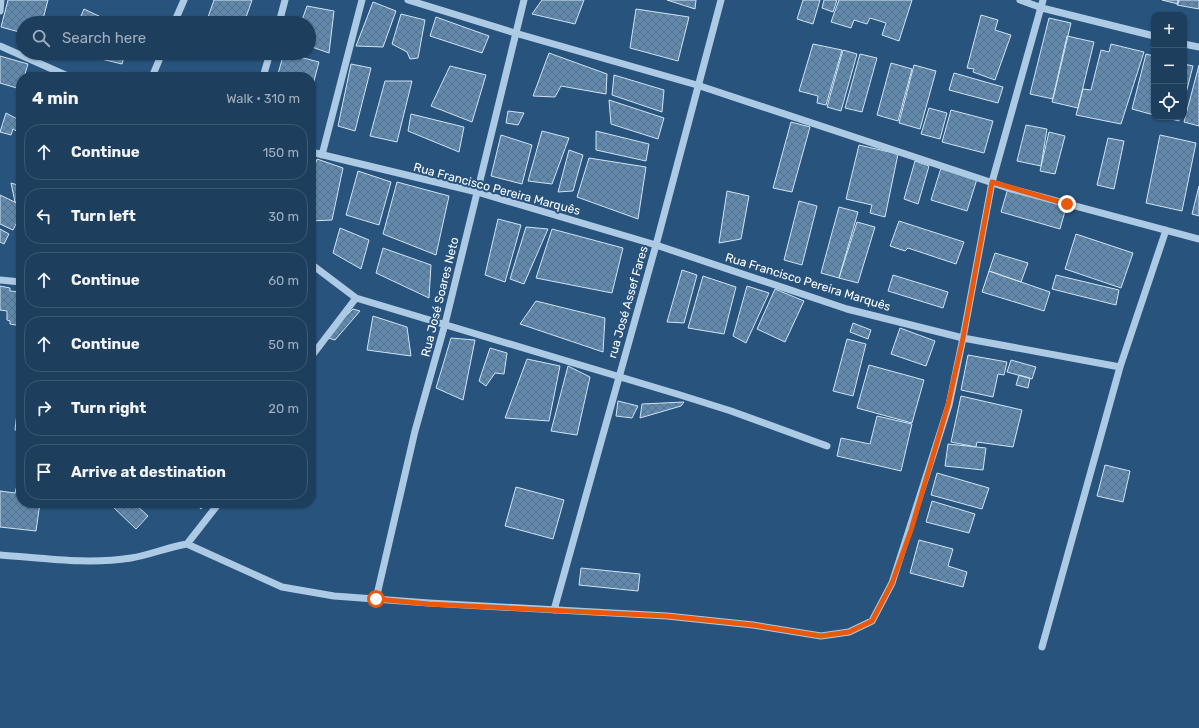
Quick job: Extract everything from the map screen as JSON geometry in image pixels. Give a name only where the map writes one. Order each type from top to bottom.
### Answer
[{"type":"street","points":[[0,11],[1,0]]},
{"type":"street","points":[[177,16],[184,0]]},
{"type":"street","points":[[280,16],[285,0]]},
{"type":"street","points":[[322,155],[362,0]]},
{"type":"street","points":[[408,0],[515,33],[698,85],[992,182],[1199,239]]},
{"type":"street","name":"Rua José Soares Neto","points":[[376,599],[415,431],[445,324],[524,0]]},
{"type":"street","name":"rua José Assef Fares","points":[[554,610],[656,245],[720,0]]},
{"type":"street","points":[[1020,0],[1043,4],[1151,35]]},
{"type":"street","points":[[0,555],[92,561],[132,558],[169,547],[187,544],[282,587],[334,596],[429,604],[667,616],[753,625],[821,636],[849,632],[872,621],[892,583],[911,530],[948,405],[963,338],[992,182],[1043,4]]},
{"type":"street","points":[[1187,45],[1199,48]]},
{"type":"street","points":[[0,46],[16,53]]},
{"type":"street","points":[[32,60],[59,72]]},
{"type":"street","points":[[154,72],[159,60]]},
{"type":"street","points":[[264,72],[268,60]]},
{"type":"street","name":"Rua Francisco Pereira Marquês","points":[[316,153],[477,192],[656,245],[847,309],[963,338],[1120,367]]},
{"type":"street","points":[[1042,647],[1120,367],[1166,230]]},
{"type":"street","points":[[316,268],[356,298],[731,411],[826,446]]},
{"type":"street","points":[[0,280],[16,282]]},
{"type":"street","points":[[316,350],[356,298]]},
{"type":"street","points":[[187,544],[215,508]]},
{"type":"building","points":[[8,0],[48,0],[44,16],[16,16],[16,31],[1,27]]},
{"type":"building","points":[[214,0],[252,0],[246,16],[208,16]]},
{"type":"building","points":[[542,0],[584,0],[575,24],[532,14]]},
{"type":"building","points":[[667,0],[696,0],[695,9]]},
{"type":"building","points":[[803,0],[820,0],[813,24],[797,19]]},
{"type":"building","points":[[824,0],[837,0],[833,12],[822,8]]},
{"type":"building","points":[[839,0],[912,0],[899,41],[882,35],[886,23],[870,18],[867,24],[854,20],[851,28],[831,22]]},
{"type":"building","points":[[1162,0],[1179,0],[1178,4]]},
{"type":"building","points":[[1178,0],[1199,0],[1199,9],[1177,5]]},
{"type":"building","points":[[373,2],[396,11],[383,47],[356,46]]},
{"type":"building","points":[[307,6],[334,11],[329,53],[316,48],[316,16],[303,16]]},
{"type":"building","points":[[84,9],[99,16],[81,16]]},
{"type":"building","points":[[636,9],[689,17],[678,61],[630,48]]},
{"type":"building","points":[[401,14],[425,20],[418,58],[410,59],[407,52],[392,44]]},
{"type":"building","points":[[981,15],[998,20],[995,30],[1011,35],[995,80],[973,72],[974,69],[967,68]]},
{"type":"building","points":[[436,17],[489,36],[482,53],[430,36]]},
{"type":"building","points":[[1049,18],[1071,23],[1053,99],[1030,94]]},
{"type":"building","points":[[1067,36],[1094,42],[1078,108],[1052,102]]},
{"type":"building","points":[[813,44],[842,50],[826,105],[817,103],[818,96],[799,91]]},
{"type":"building","points":[[1111,44],[1144,52],[1121,124],[1076,115],[1083,89],[1091,90],[1101,50],[1109,52]]},
{"type":"building","points":[[843,50],[857,54],[841,111],[827,107]]},
{"type":"building","points":[[549,53],[607,74],[606,94],[561,86],[555,97],[533,96]]},
{"type":"building","points":[[860,54],[877,58],[862,112],[845,108]]},
{"type":"building","points":[[1146,54],[1151,55],[1151,114],[1132,109]]},
{"type":"building","points":[[0,56],[28,64],[26,72],[16,72],[16,88],[0,83]]},
{"type":"building","points":[[105,60],[123,60],[122,64]]},
{"type":"building","points":[[282,60],[311,60],[319,62],[316,73],[316,72],[278,72]]},
{"type":"building","points":[[891,63],[912,69],[898,121],[877,115]]},
{"type":"building","points":[[351,64],[371,68],[355,131],[338,126]]},
{"type":"building","points":[[914,65],[936,71],[920,129],[899,123]]},
{"type":"building","points":[[1187,65],[1193,66],[1187,89]]},
{"type":"building","points":[[1199,65],[1199,126],[1184,122],[1185,120],[1187,120],[1187,111]]},
{"type":"building","points":[[450,66],[486,75],[472,122],[431,106]]},
{"type":"building","points":[[954,73],[1003,87],[998,103],[949,90]]},
{"type":"building","points":[[614,75],[664,90],[662,112],[612,95]]},
{"type":"building","points":[[385,81],[412,81],[397,142],[370,136]]},
{"type":"building","points":[[609,100],[664,118],[658,139],[611,124]]},
{"type":"building","points":[[929,108],[947,113],[940,139],[921,134]]},
{"type":"building","points":[[951,110],[993,121],[984,153],[942,142]]},
{"type":"building","points":[[508,111],[524,113],[518,125],[506,123]]},
{"type":"building","points":[[6,113],[16,118],[16,131],[13,129],[11,135],[0,132]]},
{"type":"building","points":[[411,114],[464,127],[459,152],[408,131]]},
{"type":"building","points":[[791,122],[810,127],[792,192],[773,188]]},
{"type":"building","points":[[1026,125],[1047,129],[1041,166],[1017,161]]},
{"type":"building","points":[[542,131],[569,138],[552,184],[528,181]]},
{"type":"building","points":[[596,131],[649,144],[646,161],[596,150]]},
{"type":"building","points":[[1049,132],[1065,136],[1055,174],[1040,171]]},
{"type":"building","points":[[501,135],[532,145],[522,184],[491,176]]},
{"type":"building","points":[[1160,135],[1196,143],[1182,211],[1146,203]]},
{"type":"building","points":[[1108,138],[1124,141],[1114,189],[1097,185]]},
{"type":"building","points":[[859,145],[898,154],[885,217],[870,213],[872,205],[846,199]]},
{"type":"building","points":[[569,150],[583,155],[573,191],[558,192]]},
{"type":"building","points":[[589,158],[646,167],[638,219],[577,197]]},
{"type":"building","points":[[317,159],[343,168],[332,220],[316,221]]},
{"type":"building","points":[[915,161],[929,166],[918,204],[904,199]]},
{"type":"building","points":[[941,168],[977,179],[967,211],[931,200]]},
{"type":"building","points":[[358,171],[391,182],[379,225],[346,215]]},
{"type":"building","points":[[397,182],[449,196],[436,255],[383,234]]},
{"type":"building","points":[[11,183],[16,184],[15,202]]},
{"type":"building","points":[[1199,186],[1199,216],[1192,214]]},
{"type":"building","points":[[1008,188],[1067,204],[1060,229],[1001,212]]},
{"type":"building","points":[[727,191],[749,196],[741,239],[719,243]]},
{"type":"building","points":[[0,195],[16,203],[16,224],[13,230],[0,224]]},
{"type":"building","points":[[799,201],[817,206],[802,265],[784,260]]},
{"type":"building","points":[[839,207],[858,212],[839,278],[821,273]]},
{"type":"building","points":[[498,219],[521,225],[505,282],[485,275]]},
{"type":"building","points":[[899,221],[964,242],[956,264],[908,248],[905,251],[890,246]]},
{"type":"building","points":[[857,222],[875,227],[858,283],[839,278]]},
{"type":"building","points":[[526,227],[548,229],[524,284],[510,279]]},
{"type":"building","points":[[340,228],[369,240],[361,269],[333,253]]},
{"type":"building","points":[[0,229],[9,234],[4,244],[0,242]]},
{"type":"building","points":[[552,229],[623,248],[612,293],[536,278]]},
{"type":"building","points":[[1076,234],[1133,253],[1121,288],[1065,269]]},
{"type":"building","points":[[383,248],[431,265],[429,298],[376,273]]},
{"type":"building","points":[[995,253],[1028,263],[1021,282],[989,271]]},
{"type":"building","points":[[682,270],[697,275],[684,323],[667,322]]},
{"type":"building","points":[[989,271],[1050,292],[1044,311],[982,292]]},
{"type":"building","points":[[893,275],[948,292],[943,308],[888,291]]},
{"type":"building","points":[[1056,275],[1119,290],[1116,305],[1052,289]]},
{"type":"building","points":[[703,276],[736,287],[724,334],[688,328]]},
{"type":"building","points":[[0,286],[10,288],[10,291],[16,292],[16,325],[10,324],[10,321],[7,320],[7,311],[0,310]]},
{"type":"building","points":[[747,286],[769,293],[746,343],[733,336]]},
{"type":"building","points":[[775,289],[804,301],[785,342],[757,329]]},
{"type":"building","points":[[536,301],[605,318],[603,352],[520,324]]},
{"type":"building","points":[[353,309],[360,311],[335,340],[325,337]]},
{"type":"building","points":[[373,316],[407,327],[411,356],[367,350]]},
{"type":"building","points":[[853,323],[871,330],[868,339],[850,332]]},
{"type":"building","points":[[900,328],[935,341],[926,366],[891,354]]},
{"type":"building","points":[[451,338],[475,340],[463,400],[436,388]]},
{"type":"building","points":[[847,339],[866,344],[853,396],[833,391]]},
{"type":"building","points":[[490,348],[507,353],[504,374],[495,373],[486,386],[479,381]]},
{"type":"building","points":[[968,355],[1007,362],[1004,375],[998,374],[993,397],[961,390]]},
{"type":"building","points":[[527,359],[560,366],[549,421],[505,418]]},
{"type":"building","points":[[1011,360],[1036,367],[1032,379],[1007,372]]},
{"type":"building","points":[[869,365],[924,380],[912,423],[857,408]]},
{"type":"building","points":[[568,366],[590,377],[577,435],[551,431]]},
{"type":"building","points":[[1019,375],[1030,378],[1028,388],[1016,385]]},
{"type":"building","points":[[961,396],[1022,410],[1013,447],[977,442],[976,447],[951,442]]},
{"type":"building","points":[[618,401],[638,406],[632,418],[616,416]]},
{"type":"building","points":[[684,402],[681,406],[640,418],[642,404]]},
{"type":"building","points":[[877,416],[912,424],[901,471],[837,456],[841,438],[870,444]]},
{"type":"building","points":[[948,444],[986,448],[983,470],[945,466]]},
{"type":"building","points":[[1105,465],[1130,471],[1123,502],[1097,496]]},
{"type":"building","points":[[937,473],[989,488],[982,509],[931,495]]},
{"type":"building","points":[[516,487],[564,500],[553,539],[505,526]]},
{"type":"building","points":[[16,489],[16,508],[39,508],[36,531],[0,527],[0,491],[15,493]]},
{"type":"building","points":[[932,501],[975,514],[969,533],[926,522]]},
{"type":"building","points":[[114,508],[139,508],[148,516],[136,529]]},
{"type":"building","points":[[919,540],[953,549],[948,566],[967,572],[963,587],[910,573]]},
{"type":"building","points":[[581,568],[640,574],[638,591],[579,585]]},
{"type":"route","points":[[376,599],[429,604],[667,616],[753,625],[821,636],[849,632],[872,621],[892,583],[911,530],[948,405],[963,338],[992,182],[1008,188],[1067,204]]}]
